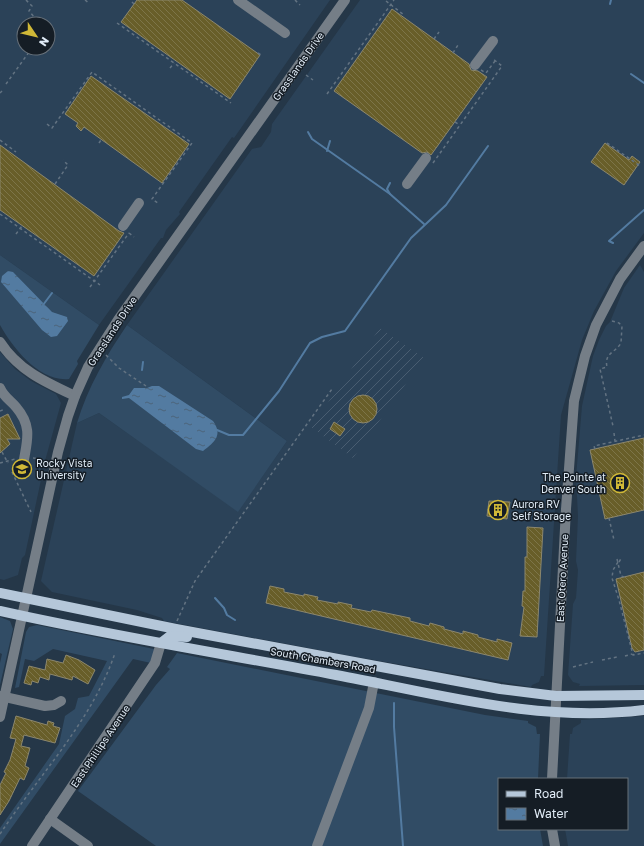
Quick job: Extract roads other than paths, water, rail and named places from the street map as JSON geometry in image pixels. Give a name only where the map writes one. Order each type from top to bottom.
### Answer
[{"type":"main road","name":"South Chambers Road","points":[[0,593],[176,629],[500,689],[556,696],[644,695]]},
{"type":"main road","name":"South Chambers Road","points":[[0,611],[493,706],[556,712],[608,713],[644,710]]},
{"type":"main road","points":[[161,643],[170,636],[182,636],[212,642],[235,640]]},
{"type":"street","points":[[238,0],[285,33]]},
{"type":"street","name":"Grasslands Drive","points":[[0,717],[2,697],[26,599],[60,446],[75,396],[99,349],[345,0]]},
{"type":"street","points":[[478,68],[493,41]]},
{"type":"street","points":[[407,184],[429,161]]},
{"type":"street","points":[[126,230],[139,203]]},
{"type":"street","name":"East Otero Avenue","points":[[552,778],[571,433],[577,389],[586,351],[603,309],[620,279],[644,246]]},
{"type":"street","points":[[0,342],[14,359],[28,372],[42,381],[75,396]]},
{"type":"street","points":[[0,388],[5,397],[18,410],[28,430],[28,440],[23,462]]},
{"type":"street","name":"East Phillips Avenue","points":[[32,846],[156,663],[161,643]]},
{"type":"street","points":[[317,846],[369,708],[374,682]]},
{"type":"street","points":[[2,697],[44,706],[54,705],[62,701]]},
{"type":"street","points":[[50,819],[88,846]]},
{"type":"street","points":[[552,830],[555,846]]},
{"type":"water","points":[[8,271],[13,272],[52,312],[67,317],[68,321],[57,336],[51,337],[42,330],[1,282],[2,276]]},
{"type":"water","points":[[159,386],[213,421],[217,430],[214,441],[203,451],[196,449],[129,398],[122,399],[122,397],[129,395],[134,388],[147,388]]},
{"type":"waterway","points":[[610,4],[611,0]]},
{"type":"waterway","points":[[631,74],[644,83]]},
{"type":"waterway","points":[[308,132],[312,139],[390,194]]},
{"type":"waterway","points":[[327,151],[330,141]]},
{"type":"waterway","points":[[217,430],[229,435],[243,435],[279,391],[310,343],[322,337],[345,331],[411,238],[446,205],[488,146]]},
{"type":"waterway","points":[[390,183],[387,189],[390,194],[424,224]]},
{"type":"waterway","points":[[613,243],[609,241],[644,210]]},
{"type":"waterway","points":[[43,305],[52,293]]},
{"type":"waterway","points":[[142,370],[143,362]]},
{"type":"waterway","points":[[215,598],[224,608],[227,615],[235,620]]},
{"type":"waterway","points":[[394,703],[394,727],[403,846]]},
{"type":"place","name":"Rocky Vista University","points":[[22,469]]},
{"type":"place","name":"The Pointe at Denver South","points":[[620,483]]},
{"type":"place","name":"Aurora RV Self Storage","points":[[498,510]]}]
